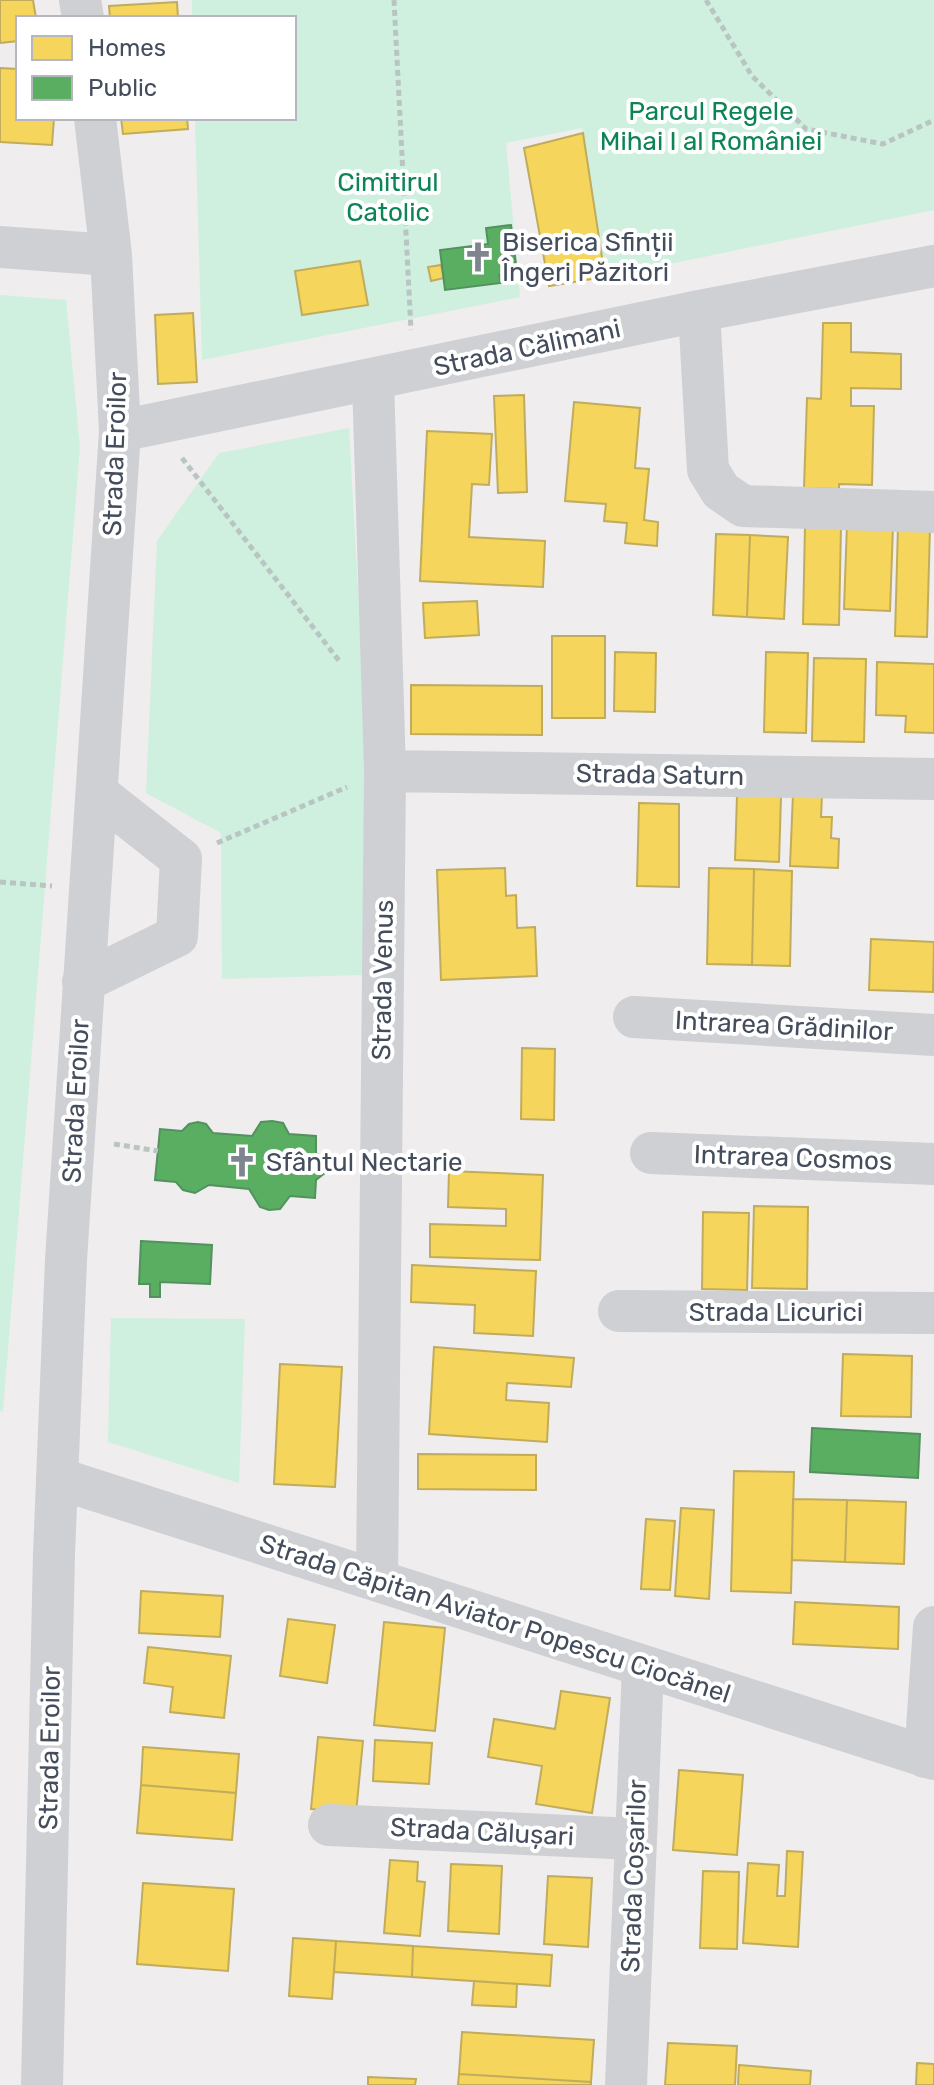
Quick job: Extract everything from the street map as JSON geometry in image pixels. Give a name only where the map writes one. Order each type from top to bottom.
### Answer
[{"type":"street","name":"Strada Eroilor","points":[[42,2085],[57,1478],[83,982],[120,431],[111,255],[95,120]]},
{"type":"street","points":[[0,247],[111,255]]},
{"type":"street","name":"Strada Călimani","points":[[120,431],[699,311],[934,266]]},
{"type":"street","points":[[699,311],[708,470],[721,491],[743,506],[934,512]]},
{"type":"street","name":"Strada Venus","points":[[373,380],[385,771],[377,1580]]},
{"type":"street","name":"Strada Saturn","points":[[385,771],[934,779]]},
{"type":"street","points":[[83,982],[177,936],[181,859],[97,793]]},
{"type":"street","name":"Intrarea Grădinilor","points":[[634,1017],[934,1035]]},
{"type":"street","name":"Intrarea Cosmos","points":[[651,1153],[934,1164]]},
{"type":"street","name":"Strada Licurici","points":[[619,1311],[934,1313]]},
{"type":"street","name":"Strada Căpitan Aviator Popescu Ciocănel","points":[[57,1478],[930,1758]]},
{"type":"street","points":[[930,1758],[934,1627]]},
{"type":"street","name":"Strada Coșarilor","points":[[626,2085],[643,1667]]},
{"type":"street","name":"Strada Călușari","points":[[329,1825],[635,1839]]},
{"type":"path","points":[[394,0],[410,319],[416,371]]},
{"type":"path","points":[[706,0],[752,76],[806,129],[883,144],[934,120]]},
{"type":"path","points":[[167,421],[176,450],[347,671]]},
{"type":"path","points":[[181,859],[385,771]]},
{"type":"path","points":[[0,882],[89,889]]},
{"type":"green space","points":[[192,0],[934,0],[934,210],[605,277],[582,128],[506,143],[520,297],[202,360],[195,120],[296,120],[296,16],[192,16]]},
{"type":"green space","points":[[0,295],[66,300],[80,447],[3,1412],[0,1411]]},
{"type":"green space","points":[[349,428],[379,965],[364,975],[222,979],[221,833],[146,793],[157,541],[219,453]]},
{"type":"green space","points":[[111,1318],[245,1319],[239,1483],[108,1442]]},
{"type":"building: Homes","points":[[0,0],[33,0],[36,16],[16,16],[16,41],[0,43]]},
{"type":"building: Homes","points":[[177,2],[178,16],[110,16],[109,6]]},
{"type":"building: Homes","points":[[0,68],[16,69],[16,120],[54,120],[52,145],[0,142]]},
{"type":"building: Homes","points":[[121,120],[187,120],[188,129],[123,134]]},
{"type":"building: Homes","points":[[583,133],[605,277],[549,286],[524,148]]},
{"type":"building: Homes","points":[[360,261],[368,305],[302,315],[295,271]]},
{"type":"building: Homes","points":[[441,265],[444,278],[431,281],[428,267]]},
{"type":"building: Homes","points":[[193,313],[197,382],[158,384],[155,315]]},
{"type":"building: Homes","points":[[823,323],[851,323],[851,352],[901,354],[901,389],[851,388],[851,406],[874,406],[872,485],[839,484],[839,489],[804,488],[807,398],[821,399]]},
{"type":"building: Homes","points":[[524,395],[527,492],[498,493],[494,396]]},
{"type":"building: Homes","points":[[574,402],[640,408],[635,468],[649,469],[644,520],[658,522],[657,546],[625,543],[627,523],[604,521],[606,504],[565,501]]},
{"type":"building: Homes","points":[[427,431],[492,434],[489,485],[472,484],[469,537],[545,541],[543,587],[420,581]]},
{"type":"building: Homes","points":[[847,524],[893,526],[890,611],[844,609]]},
{"type":"building: Homes","points":[[805,525],[841,526],[839,625],[803,624]]},
{"type":"building: Homes","points":[[898,526],[930,527],[927,637],[895,636]]},
{"type":"building: Homes","points":[[716,534],[750,535],[747,617],[713,615]]},
{"type":"building: Homes","points":[[750,535],[788,537],[784,619],[747,617]]},
{"type":"building: Homes","points":[[477,601],[479,635],[425,638],[423,603]]},
{"type":"building: Homes","points":[[552,636],[605,636],[605,718],[552,718]]},
{"type":"building: Homes","points":[[615,652],[656,653],[655,712],[614,711]]},
{"type":"building: Homes","points":[[766,652],[808,653],[806,733],[764,732]]},
{"type":"building: Homes","points":[[814,658],[866,659],[864,742],[812,741]]},
{"type":"building: Homes","points":[[877,662],[934,664],[934,733],[905,732],[906,716],[876,715]]},
{"type":"building: Homes","points":[[411,685],[542,686],[542,735],[411,734]]},
{"type":"building: Homes","points":[[793,794],[822,795],[821,817],[832,817],[831,838],[839,839],[838,868],[790,866]]},
{"type":"building: Homes","points":[[737,795],[781,796],[779,862],[735,860]]},
{"type":"building: Homes","points":[[639,803],[679,804],[679,887],[637,886]]},
{"type":"building: Homes","points":[[505,868],[506,896],[516,895],[517,928],[535,927],[537,976],[441,980],[437,870]]},
{"type":"building: Homes","points":[[709,868],[754,869],[752,965],[707,964]]},
{"type":"building: Homes","points":[[754,869],[792,871],[790,966],[752,965]]},
{"type":"building: Homes","points":[[871,939],[934,942],[933,992],[869,990]]},
{"type":"building: Homes","points":[[522,1048],[555,1049],[554,1120],[521,1119]]},
{"type":"building: Homes","points":[[449,1171],[543,1175],[540,1260],[430,1257],[430,1224],[506,1226],[506,1209],[448,1207]]},
{"type":"building: Homes","points":[[754,1206],[808,1207],[807,1289],[752,1288]]},
{"type":"building: Homes","points":[[703,1212],[749,1213],[747,1290],[702,1289]]},
{"type":"building: Homes","points":[[412,1265],[536,1271],[533,1336],[474,1333],[475,1305],[411,1302]]},
{"type":"building: Homes","points":[[434,1347],[574,1358],[571,1387],[507,1383],[506,1400],[549,1403],[547,1442],[429,1434]]},
{"type":"building: Homes","points":[[843,1354],[912,1356],[911,1417],[841,1416]]},
{"type":"building: Homes","points":[[280,1364],[342,1367],[335,1487],[274,1484]]},
{"type":"building: Homes","points":[[418,1454],[536,1455],[536,1490],[418,1489]]},
{"type":"building: Homes","points":[[734,1471],[794,1472],[791,1593],[731,1591]]},
{"type":"building: Homes","points":[[793,1499],[847,1500],[845,1562],[792,1560]]},
{"type":"building: Homes","points":[[847,1500],[906,1502],[904,1564],[845,1562]]},
{"type":"building: Homes","points":[[681,1508],[714,1510],[709,1599],[675,1596]]},
{"type":"building: Homes","points":[[646,1519],[675,1521],[670,1590],[641,1589]]},
{"type":"building: Homes","points":[[141,1591],[223,1596],[220,1637],[139,1633]]},
{"type":"building: Homes","points":[[795,1602],[899,1607],[898,1649],[793,1644]]},
{"type":"building: Homes","points":[[288,1619],[335,1625],[327,1683],[280,1676]]},
{"type":"building: Homes","points":[[384,1622],[445,1628],[435,1731],[374,1725]]},
{"type":"building: Homes","points":[[148,1647],[231,1656],[224,1718],[170,1712],[173,1687],[144,1683]]},
{"type":"building: Homes","points":[[561,1691],[610,1698],[592,1813],[536,1804],[542,1766],[488,1757],[494,1719],[555,1729]]},
{"type":"building: Homes","points":[[318,1737],[363,1741],[356,1813],[311,1809]]},
{"type":"building: Homes","points":[[375,1740],[432,1743],[429,1784],[373,1781]]},
{"type":"building: Homes","points":[[143,1747],[239,1754],[236,1793],[141,1785]]},
{"type":"building: Homes","points":[[679,1770],[743,1775],[737,1855],[673,1850]]},
{"type":"building: Homes","points":[[141,1785],[236,1793],[232,1840],[137,1833]]},
{"type":"building: Homes","points":[[787,1851],[803,1852],[798,1947],[743,1943],[748,1863],[779,1865],[777,1896],[785,1896]]},
{"type":"building: Homes","points":[[390,1860],[418,1862],[417,1881],[425,1882],[420,1936],[384,1933]]},
{"type":"building: Homes","points":[[451,1864],[502,1866],[499,1934],[448,1931]]},
{"type":"building: Homes","points":[[703,1871],[739,1872],[737,1949],[700,1948]]},
{"type":"building: Homes","points":[[548,1876],[592,1878],[588,1947],[544,1944]]},
{"type":"building: Homes","points":[[143,1883],[234,1889],[228,1971],[137,1964]]},
{"type":"building: Homes","points":[[293,1938],[336,1941],[332,1999],[289,1996]]},
{"type":"building: Homes","points":[[336,1941],[413,1946],[412,1977],[334,1972]]},
{"type":"building: Homes","points":[[413,1946],[552,1955],[550,1986],[412,1977]]},
{"type":"building: Homes","points":[[474,1981],[517,1984],[516,2007],[472,2005]]},
{"type":"building: Homes","points":[[462,2032],[594,2040],[591,2082],[459,2074]]},
{"type":"building: Homes","points":[[668,2043],[737,2046],[735,2085],[665,2085]]},
{"type":"building: Homes","points":[[917,2063],[934,2064],[934,2085],[916,2085]]},
{"type":"building: Homes","points":[[739,2065],[811,2071],[810,2085],[738,2085]]},
{"type":"building: Homes","points":[[459,2074],[591,2082],[591,2085],[458,2085]]},
{"type":"building: Homes","points":[[368,2077],[416,2079],[415,2085],[368,2085]]},
{"type":"building: Public","name":"Biserica Sfinții Îngeri Păzitori","points":[[511,225],[517,272],[499,275],[501,283],[445,290],[440,250],[488,244],[486,228]]},
{"type":"building: Public","name":"Sfântul Nectarie","points":[[198,1122],[206,1124],[213,1133],[252,1136],[261,1122],[283,1123],[289,1134],[316,1136],[316,1153],[325,1159],[327,1166],[325,1173],[316,1180],[315,1198],[290,1196],[280,1209],[269,1210],[260,1207],[249,1189],[209,1185],[195,1193],[183,1190],[176,1182],[155,1180],[160,1129],[182,1131],[189,1124]]},
{"type":"building: Public","points":[[141,1241],[212,1245],[210,1284],[160,1282],[160,1297],[150,1297],[150,1284],[139,1284]]},
{"type":"building: Public","points":[[812,1428],[920,1434],[918,1478],[810,1472]]},
{"type":"place","name":"Biserica Sfinții Îngeri Păzitori","points":[[478,257]]},
{"type":"place","name":"Sfântul Nectarie","points":[[242,1162]]},
{"type":"park label","name":"Parcul Regele Mihai I al României","points":[[711,126]]},
{"type":"park label","name":"Cimitirul Catolic","points":[[388,197]]}]
